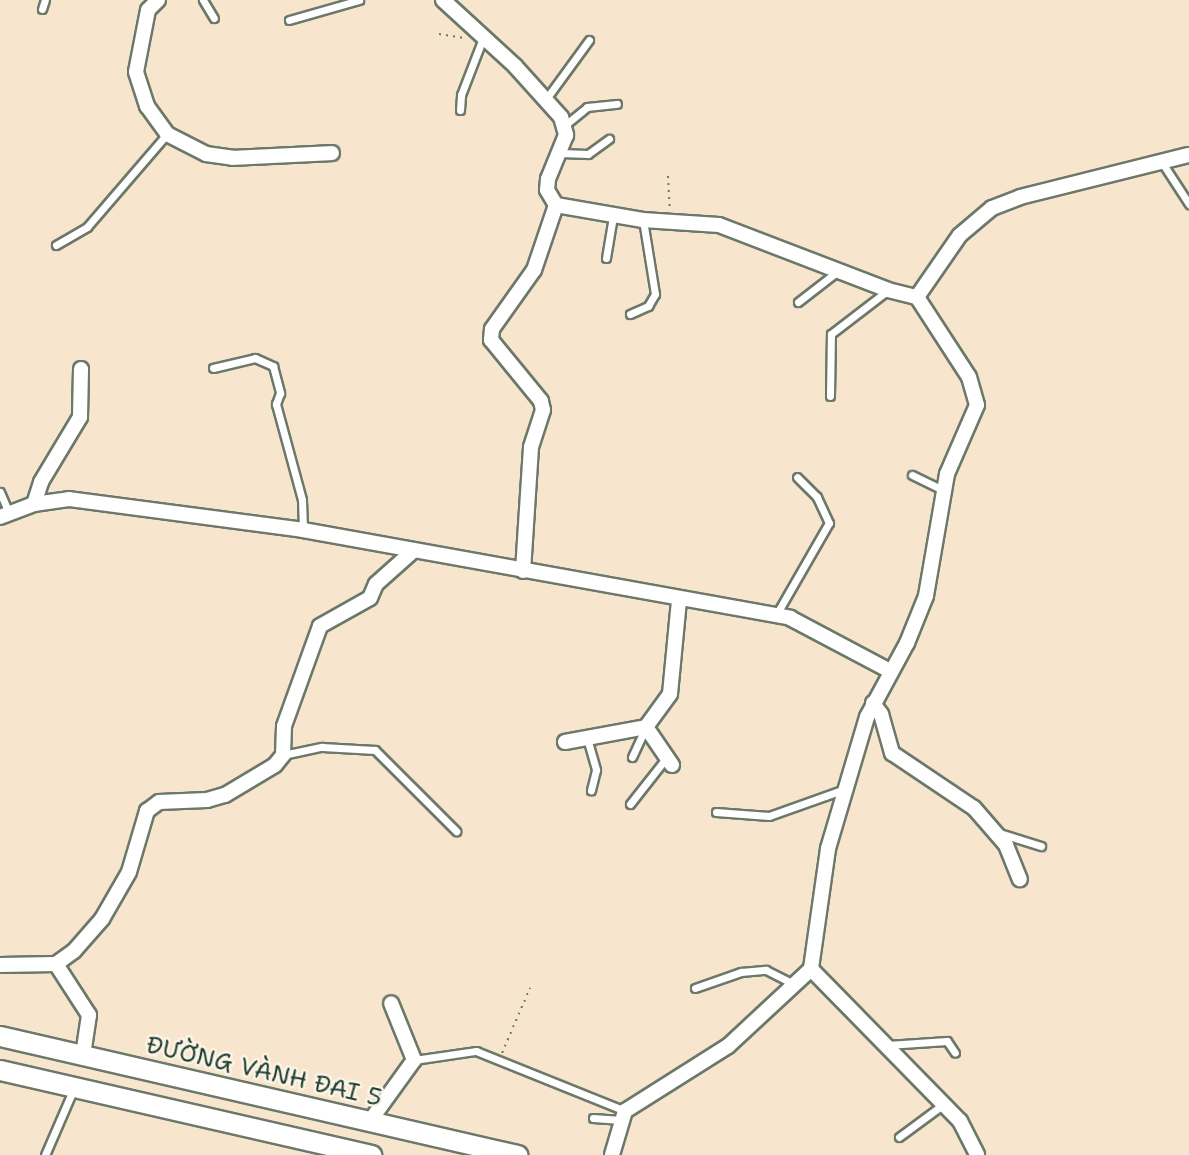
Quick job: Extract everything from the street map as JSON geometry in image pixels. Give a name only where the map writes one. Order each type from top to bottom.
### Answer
[{"type":"main road","name":"ĐƯỜNG VÀNH ĐAI 5","points":[[0,1036],[517,1155]]},
{"type":"main road","points":[[0,1070],[371,1155]]},
{"type":"street","points":[[158,0],[148,10],[136,72],[147,106],[167,134],[206,154],[233,158],[332,153]]},
{"type":"street","points":[[443,0],[546,100],[565,125],[560,153],[548,179],[547,190],[556,205],[613,216],[737,230],[888,290],[917,297],[969,377],[977,405],[951,462],[926,596],[873,703],[828,849],[811,969],[718,1054],[623,1115],[612,1155]]},
{"type":"street","points":[[917,297],[960,236],[992,208],[1020,197],[1163,164],[1189,155]]},
{"type":"street","points":[[523,571],[531,447],[543,410],[491,340],[492,329],[534,270],[556,205]]},
{"type":"street","points":[[34,504],[41,482],[80,417],[81,369]]},
{"type":"street","points":[[5,516],[34,504],[86,499],[303,530],[776,616],[806,624],[890,671]]},
{"type":"street","points":[[0,965],[56,964],[74,951],[102,919],[129,872],[147,811],[159,802],[208,800],[225,795],[275,765],[283,755],[284,726],[320,626],[370,598],[376,584],[414,551]]},
{"type":"street","points":[[565,742],[646,727],[670,694],[679,600]]},
{"type":"street","points":[[873,703],[897,759],[964,801],[998,833],[1020,880]]},
{"type":"street","points":[[646,727],[670,761]]},
{"type":"street","points":[[56,964],[89,1016],[83,1055]]},
{"type":"street","points":[[811,969],[942,1106],[960,1121],[977,1155]]},
{"type":"street","points":[[370,1121],[414,1060],[391,1003]]},
{"type":"lane","points":[[41,9],[45,0]]},
{"type":"lane","points":[[203,0],[214,18]]},
{"type":"lane","points":[[332,0],[339,6]]},
{"type":"lane","points":[[289,20],[359,0]]},
{"type":"lane","points":[[460,110],[461,95],[482,39]]},
{"type":"lane","points":[[546,100],[589,40]]},
{"type":"lane","points":[[565,125],[587,107],[617,104]]},
{"type":"lane","points":[[56,245],[87,227],[167,134]]},
{"type":"lane","points":[[560,153],[589,154],[609,139]]},
{"type":"lane","points":[[1163,164],[1189,204]]},
{"type":"lane","points":[[606,258],[613,216]]},
{"type":"lane","points":[[630,314],[648,306],[655,294],[643,220]]},
{"type":"lane","points":[[798,302],[839,271]]},
{"type":"lane","points":[[830,396],[831,334],[888,290]]},
{"type":"lane","points":[[213,368],[255,358],[273,366],[279,393],[276,404],[302,500],[303,530]]},
{"type":"lane","points":[[912,475],[944,490]]},
{"type":"lane","points":[[776,616],[829,523],[817,497],[797,477]]},
{"type":"lane","points":[[0,492],[5,516]]},
{"type":"lane","points":[[632,757],[646,727]]},
{"type":"lane","points":[[587,737],[596,770],[591,790]]},
{"type":"lane","points":[[283,755],[322,747],[375,750],[456,831]]},
{"type":"lane","points":[[630,804],[670,761]]},
{"type":"lane","points":[[716,812],[769,816],[846,788]]},
{"type":"lane","points":[[998,833],[1041,846]]},
{"type":"lane","points":[[695,988],[741,972],[766,970],[796,985]]},
{"type":"lane","points":[[886,1045],[947,1041],[955,1053]]},
{"type":"lane","points":[[414,1060],[476,1051],[623,1115]]},
{"type":"lane","points":[[45,1155],[74,1087]]},
{"type":"lane","points":[[899,1137],[942,1106]]},
{"type":"lane","points":[[593,1118],[623,1115]]},
{"type":"path","points":[[439,34],[482,39]]},
{"type":"path","points":[[668,176],[671,221]]},
{"type":"path","points":[[499,1060],[530,988]]}]
